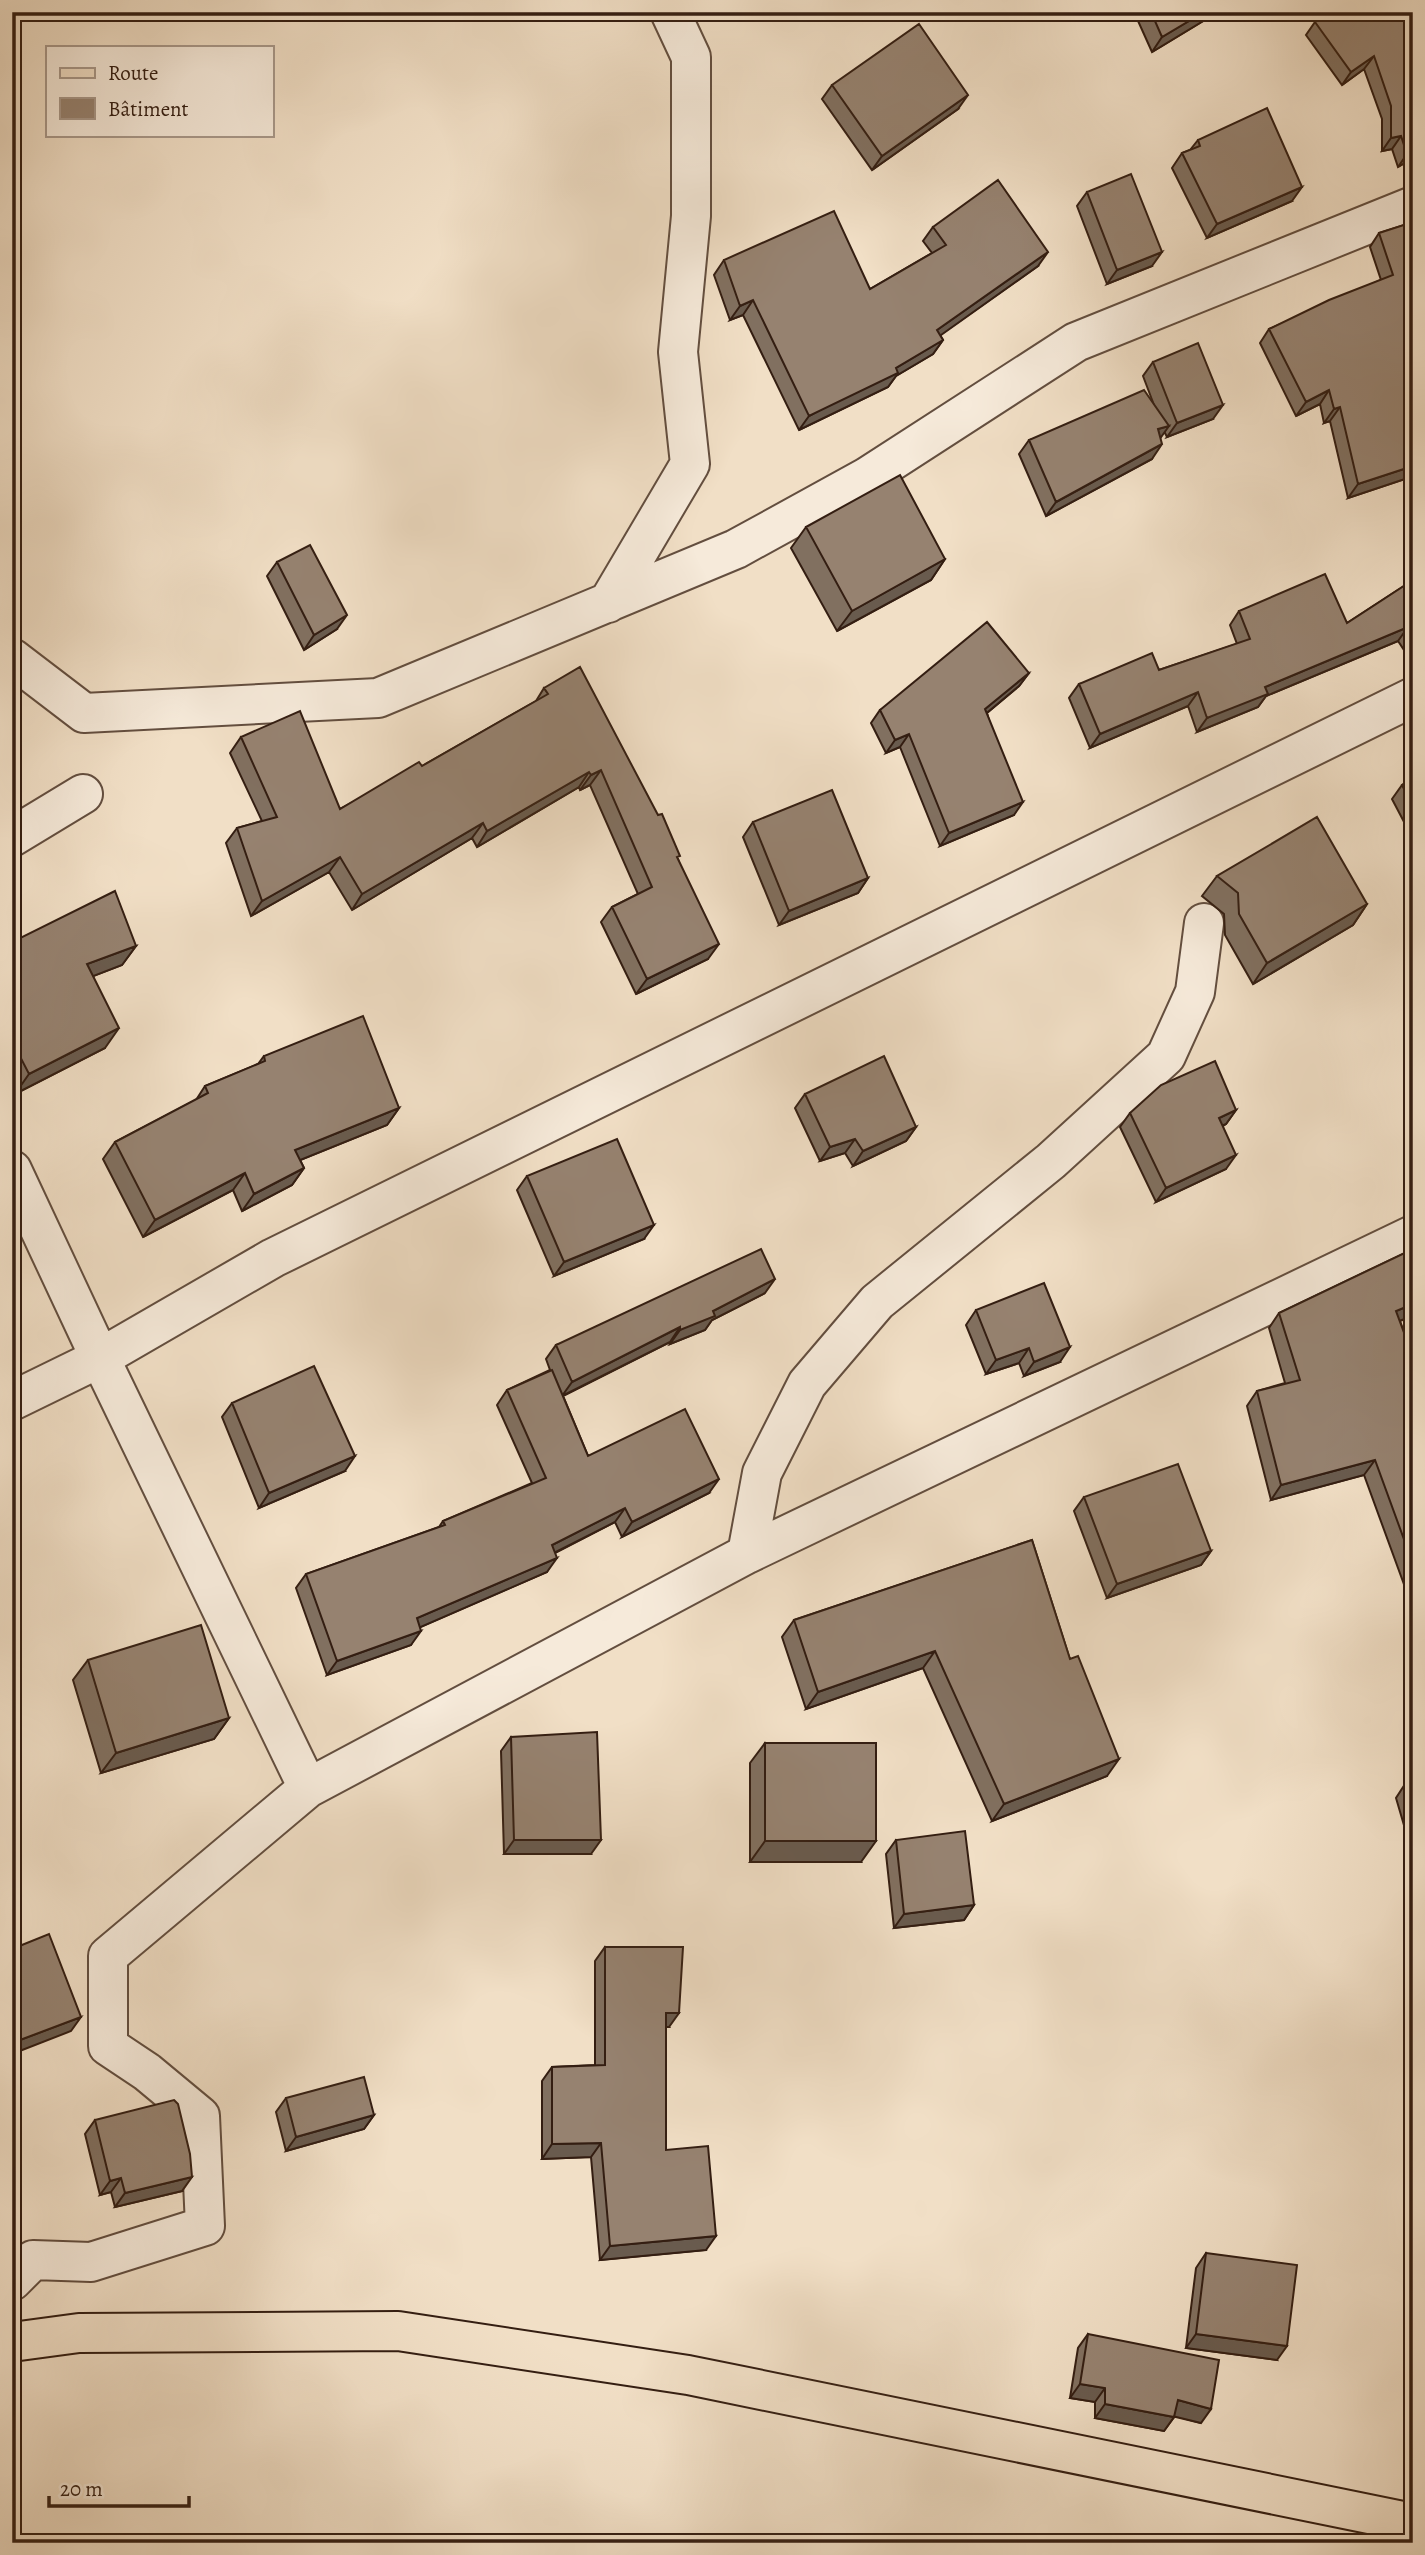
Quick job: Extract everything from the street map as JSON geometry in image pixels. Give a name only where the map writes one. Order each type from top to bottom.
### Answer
[{"type":"main road","points":[[12,2342],[79,2333],[398,2331],[688,2375],[1413,2523]]},
{"type":"main road","points":[[12,2370],[79,2333]]},
{"type":"street","points":[[608,603],[690,464],[678,352],[691,216],[691,57],[670,12]]},
{"type":"street","points":[[12,658],[84,713],[378,698],[736,549],[843,490],[1076,341],[1413,206]]},
{"type":"street","points":[[12,1401],[100,1358],[273,1258],[1413,697]]},
{"type":"street","points":[[12,837],[83,794]]},
{"type":"street","points":[[747,1554],[762,1473],[807,1384],[877,1302],[1051,1161],[1166,1056],[1195,992],[1204,923]]},
{"type":"street","points":[[12,1170],[308,1788]]},
{"type":"street","points":[[12,2281],[33,2260],[91,2262],[205,2226],[200,2116],[147,2072],[108,2046],[108,1956],[308,1788],[747,1554],[1413,1235]]},
{"type":"building","points":[[1151,12],[1204,12],[1162,37]]},
{"type":"building","points":[[1328,12],[1413,12],[1413,150],[1407,154],[1401,136],[1391,138],[1391,106],[1374,56],[1351,72],[1315,22]]},
{"type":"building","points":[[919,24],[968,95],[882,156],[832,85]]},
{"type":"building","points":[[1267,108],[1302,187],[1217,224],[1182,153],[1200,146],[1198,140]]},
{"type":"building","points":[[1131,174],[1162,252],[1117,270],[1087,192]]},
{"type":"building","points":[[998,180],[1048,252],[937,330],[943,340],[896,368],[898,373],[809,416],[753,300],[740,306],[724,260],[834,211],[870,289],[946,245],[933,227]]},
{"type":"building","points":[[1413,222],[1413,466],[1358,484],[1340,407],[1334,409],[1329,390],[1306,402],[1269,329],[1329,300],[1393,275],[1379,233]]},
{"type":"building","points":[[1198,343],[1223,405],[1177,423],[1153,362]]},
{"type":"building","points":[[1144,390],[1169,426],[1158,429],[1162,444],[1056,502],[1029,440]]},
{"type":"building","points":[[900,475],[945,559],[852,611],[806,527]]},
{"type":"building","points":[[310,545],[347,615],[314,635],[277,562]]},
{"type":"building","points":[[1325,574],[1347,623],[1413,580],[1413,635],[1408,627],[1265,687],[1268,694],[1207,718],[1198,692],[1100,734],[1079,684],[1152,653],[1159,670],[1250,639],[1239,611]]},
{"type":"building","points":[[987,622],[1029,673],[985,709],[1023,802],[949,833],[909,734],[895,740],[880,710]]},
{"type":"building","points":[[580,667],[658,815],[662,814],[680,856],[677,857],[719,944],[647,979],[612,907],[652,887],[601,770],[591,775],[589,772],[487,831],[483,823],[362,894],[340,857],[262,901],[237,828],[277,817],[241,737],[300,711],[340,809],[419,762],[422,766],[548,694],[544,688]]},
{"type":"building","points":[[1413,778],[1413,806],[1402,785]]},
{"type":"building","points":[[832,790],[868,878],[789,911],[753,822]]},
{"type":"building","points":[[1317,817],[1367,904],[1267,963],[1239,914],[1238,893],[1217,876]]},
{"type":"building","points":[[115,891],[136,946],[87,964],[119,1028],[29,1074],[12,1041],[12,942]]},
{"type":"building","points":[[363,1016],[399,1108],[295,1150],[304,1168],[254,1194],[245,1173],[155,1220],[115,1142],[208,1093],[205,1086],[265,1061],[264,1056]]},
{"type":"building","points":[[884,1056],[916,1127],[863,1151],[855,1139],[830,1147],[805,1094]]},
{"type":"building","points":[[1215,1061],[1236,1110],[1219,1118],[1236,1155],[1166,1188],[1130,1113],[1161,1085]]},
{"type":"building","points":[[617,1139],[654,1225],[564,1262],[527,1176]]},
{"type":"building","points":[[761,1249],[775,1279],[713,1311],[715,1316],[680,1330],[680,1327],[572,1382],[556,1345]]},
{"type":"building","points":[[1413,1249],[1413,1304],[1396,1311],[1413,1357],[1413,1564],[1375,1460],[1281,1485],[1257,1391],[1300,1380],[1279,1313]]},
{"type":"building","points":[[1044,1283],[1070,1347],[1034,1362],[1029,1348],[996,1360],[976,1310]]},
{"type":"building","points":[[314,1366],[355,1456],[269,1493],[232,1403]]},
{"type":"building","points":[[552,1370],[588,1456],[685,1409],[719,1479],[632,1522],[625,1508],[552,1545],[557,1558],[417,1618],[421,1631],[337,1661],[306,1574],[445,1525],[443,1521],[546,1478],[507,1390]]},
{"type":"building","points":[[1178,1464],[1211,1551],[1117,1584],[1084,1497]]},
{"type":"building","points":[[1032,1540],[1070,1659],[1078,1656],[1119,1759],[1004,1804],[935,1651],[818,1692],[794,1620]]},
{"type":"building","points":[[201,1625],[229,1718],[116,1753],[88,1660]]},
{"type":"building","points":[[597,1732],[601,1840],[514,1840],[511,1737]]},
{"type":"building","points":[[765,1743],[876,1743],[876,1841],[765,1841]]},
{"type":"building","points":[[1413,1782],[1413,1808],[1405,1784]]},
{"type":"building","points":[[965,1831],[974,1905],[904,1914],[896,1840]]},
{"type":"building","points":[[49,1934],[81,2017],[12,2043],[12,1949]]},
{"type":"building","points":[[605,1947],[683,1947],[679,2013],[666,2013],[666,2150],[708,2146],[716,2236],[610,2246],[601,2143],[552,2144],[552,2067],[605,2065]]},
{"type":"building","points":[[364,2077],[374,2115],[296,2137],[286,2098]]},
{"type":"building","points":[[174,2100],[178,2104],[190,2154],[192,2177],[125,2193],[121,2178],[110,2181],[95,2120]]},
{"type":"building","points":[[1206,2253],[1297,2265],[1287,2346],[1196,2334]]},
{"type":"building","points":[[1088,2334],[1219,2360],[1211,2409],[1178,2400],[1174,2417],[1105,2404],[1105,2388],[1080,2384]]}]
